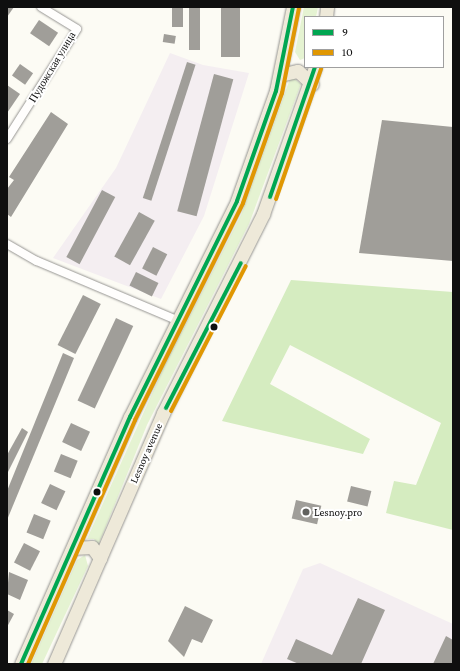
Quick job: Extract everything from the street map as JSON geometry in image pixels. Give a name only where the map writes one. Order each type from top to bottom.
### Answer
[{"type":"main road","points":[[21,664],[177,320],[237,201],[280,75],[293,7]]},
{"type":"main road","points":[[285,54],[304,64]]},
{"type":"main road","name":"Lesnoy avenue","points":[[54,664],[164,413],[263,214],[312,84],[316,68]]},
{"type":"main road","points":[[280,75],[298,71],[312,84]]},
{"type":"main road","points":[[73,548],[92,547],[100,558]]},
{"type":"street","name":"Пудожская улица","points":[[7,140],[77,29],[41,7]]},
{"type":"street","points":[[7,244],[37,261],[177,320]]},
{"type":"shaded area","points":[[170,53],[203,65],[249,73],[204,216],[161,299],[53,258],[116,168]]},
{"type":"shaded area","points":[[320,563],[453,624],[453,664],[261,664],[303,569]]},
{"type":"green space","points":[[304,7],[318,7],[316,16],[304,16],[304,58],[300,60],[295,52]]},
{"type":"green space","points":[[291,76],[301,84],[249,224],[147,425],[98,546],[94,539],[87,539],[164,367],[241,215]]},
{"type":"green space","points":[[291,280],[453,292],[453,530],[386,513],[394,481],[416,485],[441,423],[290,345],[270,384],[370,439],[363,454],[222,421]]},
{"type":"green space","points":[[85,555],[88,566],[42,664],[31,664],[77,560]]},
{"type":"building","points":[[7,7],[14,7],[7,17]]},
{"type":"building","points":[[172,7],[183,7],[183,27],[172,27]]},
{"type":"building","points":[[189,7],[200,7],[200,50],[189,50]]},
{"type":"building","points":[[221,7],[240,7],[240,57],[221,57]]},
{"type":"building","points":[[39,20],[58,33],[49,46],[30,33]]},
{"type":"building","points":[[164,34],[176,36],[175,44],[163,42]]},
{"type":"building","points":[[187,62],[196,65],[151,201],[143,198]]},
{"type":"building","points":[[20,64],[33,73],[25,85],[12,75]]},
{"type":"building","points":[[214,74],[233,79],[197,216],[177,211]]},
{"type":"building","points":[[7,85],[20,94],[7,113]]},
{"type":"building","points":[[51,112],[68,124],[11,217],[7,214],[7,189],[14,180],[9,177]]},
{"type":"building","points":[[382,120],[453,127],[453,261],[359,253]]},
{"type":"building","points":[[102,190],[115,197],[80,264],[66,257]]},
{"type":"building","points":[[139,212],[155,221],[130,265],[114,257]]},
{"type":"building","points":[[153,247],[167,254],[156,276],[142,268]]},
{"type":"building","points":[[136,272],[158,283],[152,296],[129,285]]},
{"type":"building","points":[[83,295],[101,304],[75,354],[58,345]]},
{"type":"building","points":[[116,318],[133,326],[95,409],[78,400]]},
{"type":"building","points":[[63,353],[74,358],[7,520],[7,491]]},
{"type":"building","points":[[71,423],[90,432],[81,451],[62,442]]},
{"type":"building","points":[[22,428],[28,432],[7,474],[7,455]]},
{"type":"building","points":[[61,454],[78,461],[71,478],[54,472]]},
{"type":"building","points":[[50,484],[65,491],[57,510],[41,503]]},
{"type":"building","points":[[351,486],[371,491],[368,507],[347,502]]},
{"type":"building","name":"Lesnoy.pro","points":[[296,500],[321,506],[317,524],[292,519]]},
{"type":"building","points":[[34,514],[51,521],[43,539],[27,533]]},
{"type":"building","points":[[24,543],[40,551],[30,571],[14,563]]},
{"type":"building","points":[[9,572],[28,580],[20,600],[7,594]]},
{"type":"building","points":[[358,598],[385,610],[361,664],[299,664],[287,659],[296,639],[332,655]]},
{"type":"building","points":[[185,606],[213,620],[202,643],[192,639],[184,657],[168,641]]},
{"type":"building","points":[[7,610],[14,614],[7,627]]},
{"type":"building","points":[[446,636],[453,640],[453,664],[433,664]]},
{"type":"transit line","name":"9","points":[[21,664],[130,417],[237,201],[276,91],[293,7]]},
{"type":"transit line","name":"10","points":[[28,664],[135,420],[243,203],[282,93],[299,8]]},
{"type":"transit line","name":"9","points":[[270,197],[315,68]]},
{"type":"transit line","name":"10","points":[[276,199],[321,69]]},
{"type":"transit line","name":"9","points":[[166,408],[241,263]]},
{"type":"transit line","name":"10","points":[[171,411],[246,266]]},
{"type":"place","name":"Lesnoy.pro","points":[[306,512]]}]
